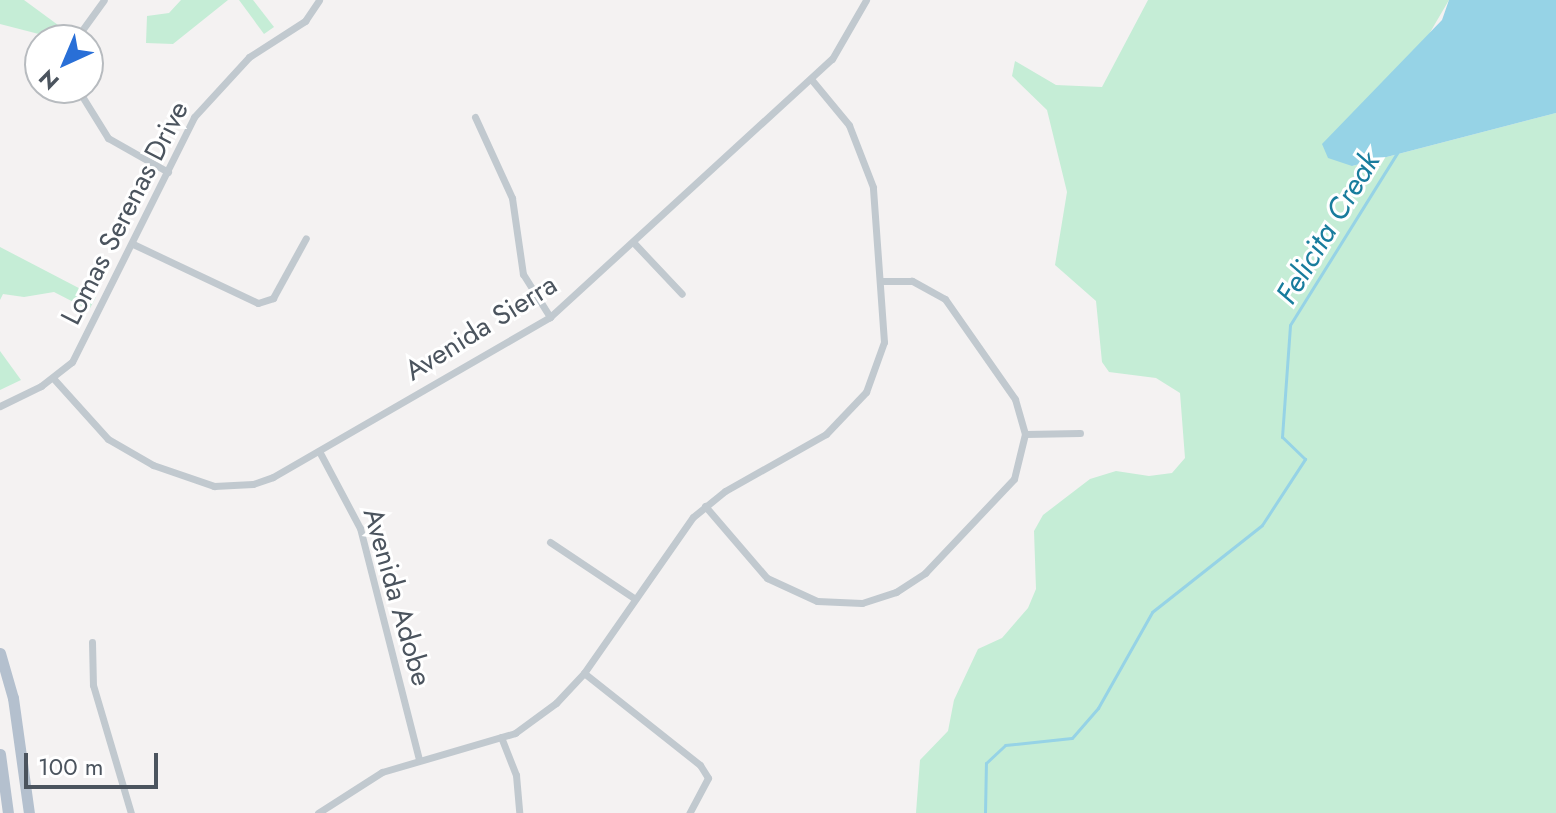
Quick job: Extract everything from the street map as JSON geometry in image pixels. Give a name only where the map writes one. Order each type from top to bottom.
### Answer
[{"type":"main road","points":[[0,653],[13,698],[29,813]]},
{"type":"main road","points":[[0,754],[8,813]]},
{"type":"street","points":[[87,24],[104,0]]},
{"type":"street","name":"Lomas Serenas Drive","points":[[0,406],[53,378],[83,345],[194,117],[219,85],[249,57],[305,21],[319,0]]},
{"type":"street","name":"Avenida Sierra","points":[[53,378],[108,439],[153,465],[201,483],[253,484],[319,451],[550,317],[811,79],[850,36],[866,0]]},
{"type":"street","points":[[318,813],[360,783],[419,760],[501,737],[556,703],[584,673],[673,540],[705,506],[846,419],[866,392],[882,354],[881,281],[868,173],[849,125],[811,79]]},
{"type":"street","points":[[87,104],[108,138],[168,172]]},
{"type":"street","points":[[475,117],[512,198],[523,274],[550,317]]},
{"type":"street","points":[[133,244],[258,303],[273,298],[306,238]]},
{"type":"street","points":[[633,242],[682,294]]},
{"type":"street","points":[[705,506],[767,578],[817,601],[862,603],[896,592],[925,573],[1014,479],[1025,434],[1015,399],[945,299],[912,281],[881,281]]},
{"type":"street","points":[[1025,434],[1080,433]]},
{"type":"street","name":"Avenida Adobe","points":[[319,451],[360,528],[419,760]]},
{"type":"street","points":[[550,542],[634,598]]},
{"type":"street","points":[[92,642],[93,685],[131,813]]},
{"type":"street","points":[[584,673],[700,765],[708,778],[689,813]]},
{"type":"street","points":[[501,737],[516,775],[519,813]]},
{"type":"green space","points":[[0,0],[24,0],[57,24],[24,24],[24,30],[0,24]]},
{"type":"green space","points":[[181,0],[228,0],[173,44],[146,43],[147,16],[169,13]]},
{"type":"green space","points":[[239,0],[253,0],[274,27],[264,34]]},
{"type":"green space","points":[[1148,0],[1449,0],[1352,166],[1556,113],[1556,813],[916,813],[920,760],[948,731],[954,700],[978,649],[1002,638],[1028,608],[1036,589],[1034,531],[1043,515],[1090,479],[1116,471],[1149,476],[1172,473],[1185,458],[1180,393],[1156,378],[1109,372],[1102,362],[1096,301],[1055,265],[1067,192],[1047,110],[1012,76],[1015,61],[1056,85],[1102,87]]},
{"type":"green space","points":[[0,247],[96,297],[89,310],[54,292],[24,297],[3,294],[0,300]]},
{"type":"green space","points":[[0,351],[21,380],[0,390]]},
{"type":"water","points":[[1449,0],[1556,0],[1556,113],[1352,166],[1328,158],[1322,144],[1442,20]]},
{"type":"waterway","name":"Felicita Creak","points":[[985,813],[986,763],[1005,745],[1072,738],[1098,708],[1152,612],[1262,525],[1305,459],[1282,437],[1290,325],[1397,153]]}]
